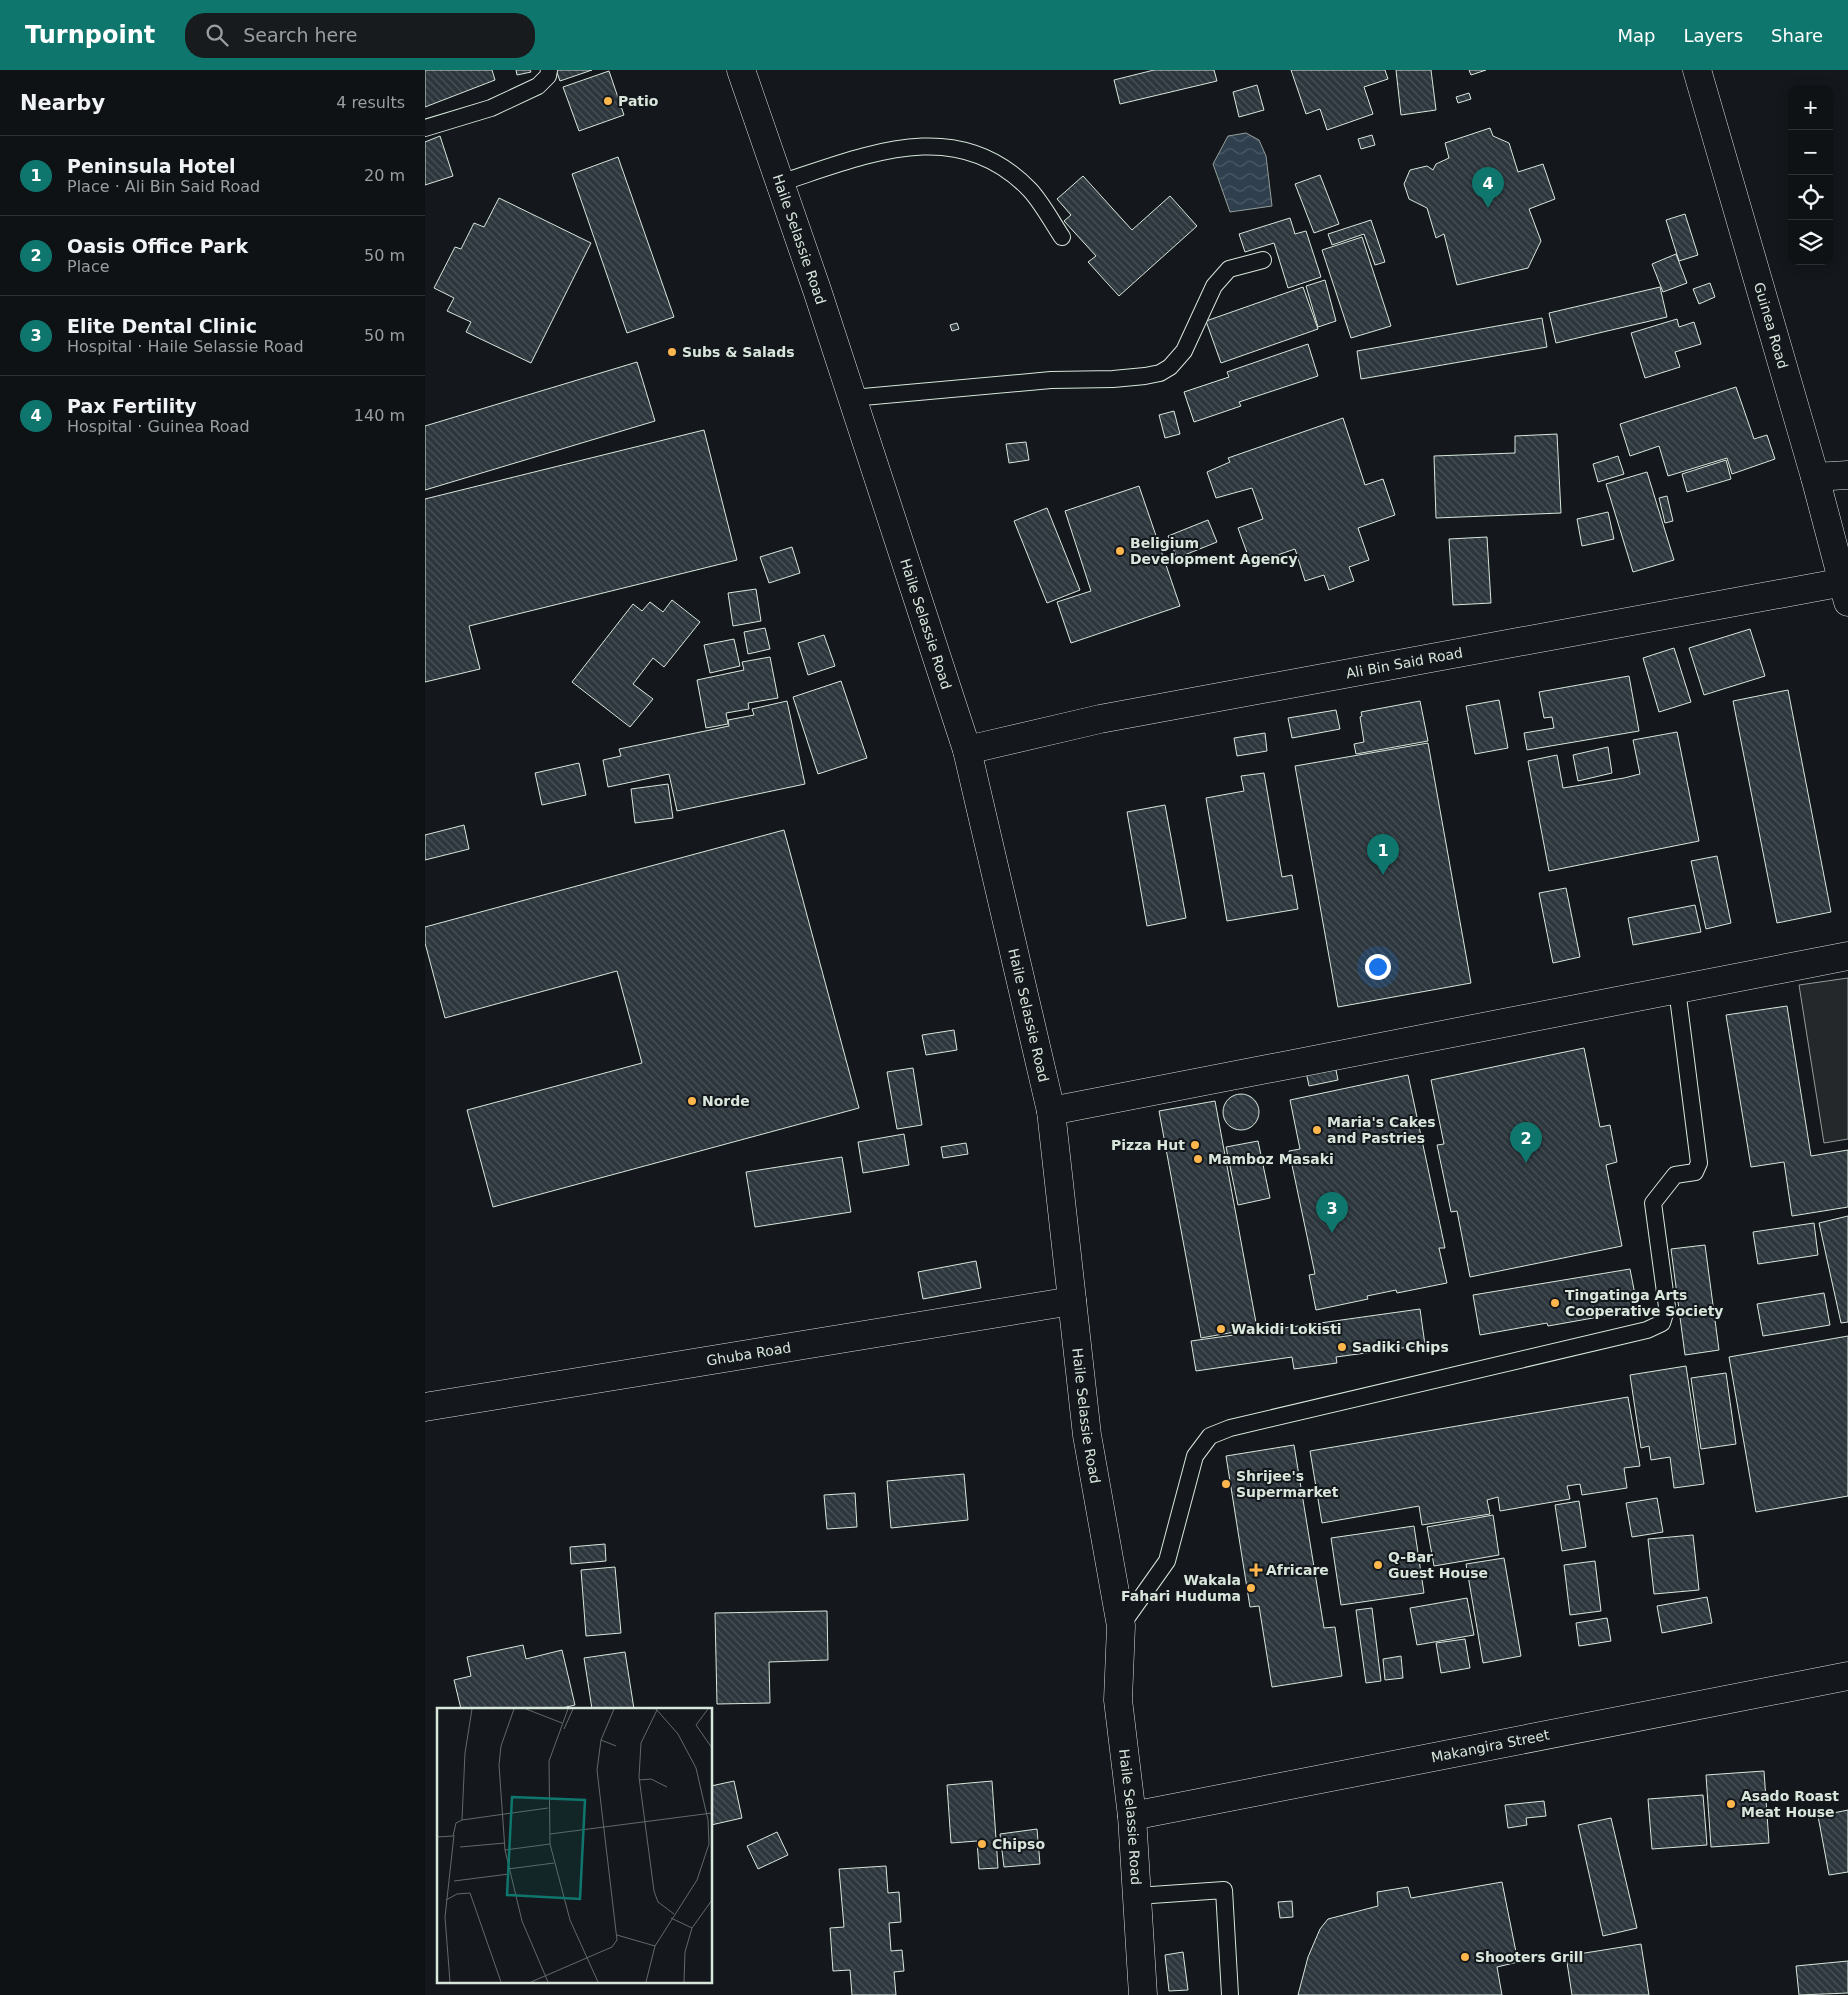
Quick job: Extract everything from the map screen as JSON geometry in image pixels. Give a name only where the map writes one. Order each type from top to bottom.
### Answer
[{"type":"street","name":"Haile Selassie Road","points":[[741,70],[853,398],[967,750],[1051,1111],[1087,1434],[1121,1626],[1118,1700],[1132,1816],[1143,1995]]},
{"type":"street","name":"Guinea Road","points":[[1697,70],[1815,477],[1846,592]]},
{"type":"street","points":[[1815,477],[1848,475]]},
{"type":"street","name":"Ali Bin Said Road","points":[[967,750],[1100,719],[1846,592]]},
{"type":"street","points":[[1051,1111],[1848,956]]},
{"type":"street","name":"Ghuba Road","points":[[425,1407],[1071,1301]]},
{"type":"street","name":"Makangira Street","points":[[1132,1816],[1848,1676]]},
{"type":"lane","points":[[425,128],[491,108],[539,86],[548,76],[549,70]]},
{"type":"lane","points":[[780,183],[867,156],[918,145],[949,147],[979,154],[1006,168],[1031,190],[1062,237]]},
{"type":"lane","points":[[853,398],[1051,380],[1113,379],[1160,373],[1171,367],[1184,351],[1214,286],[1229,269],[1263,260]]},
{"type":"lane","points":[[1121,1626],[1167,1561],[1195,1456],[1211,1436],[1230,1428],[1647,1330],[1662,1323],[1667,1307],[1653,1203],[1675,1175],[1695,1172],[1699,1163],[1677,989]]},
{"type":"lane","points":[[1137,1896],[1223,1890],[1230,1995]]},
{"type":"shaded area","points":[[1848,978],[1848,1139],[1824,1143],[1799,985]]},
{"type":"water","points":[[1246,133],[1259,140],[1266,156],[1272,206],[1230,212],[1213,164],[1228,136]]},
{"type":"building","points":[[425,70],[492,70],[495,80],[425,107]]},
{"type":"building","points":[[516,70],[530,70],[531,72],[517,75]]},
{"type":"building","points":[[556,70],[592,70],[560,81]]},
{"type":"building","points":[[1154,70],[1214,70],[1217,81],[1120,104],[1114,80]]},
{"type":"building","points":[[1291,70],[1385,70],[1388,79],[1364,87],[1373,114],[1327,130],[1320,109],[1306,114]]},
{"type":"building","points":[[1396,70],[1431,70],[1436,110],[1401,115]]},
{"type":"building","points":[[1469,70],[1486,70],[1471,75]]},
{"type":"building","points":[[609,71],[624,115],[579,131],[563,87]]},
{"type":"building","points":[[1257,85],[1264,110],[1239,117],[1233,92]]},
{"type":"building","points":[[1469,93],[1471,99],[1458,103],[1456,97]]},
{"type":"building","points":[[1490,128],[1493,136],[1509,143],[1518,172],[1543,164],[1555,199],[1529,209],[1541,241],[1528,268],[1457,285],[1444,234],[1436,238],[1427,208],[1409,199],[1404,184],[1410,170],[1427,166],[1433,170],[1436,164],[1449,158],[1445,143]]},
{"type":"building","points":[[1372,135],[1375,145],[1361,149],[1358,139]]},
{"type":"building","points":[[440,136],[453,176],[425,185],[425,142]]},
{"type":"building","points":[[618,157],[674,317],[627,333],[572,174]]},
{"type":"building","points":[[1320,175],[1339,224],[1314,233],[1295,184]]},
{"type":"building","points":[[1083,176],[1132,230],[1170,196],[1197,226],[1119,296],[1088,262],[1096,256],[1064,221],[1071,215],[1057,199]]},
{"type":"building","points":[[499,198],[591,243],[531,363],[466,332],[471,322],[447,311],[454,298],[434,288],[455,247],[461,249],[474,223],[484,227]]},
{"type":"building","points":[[1685,214],[1698,255],[1679,261],[1666,220]]},
{"type":"building","points":[[1290,218],[1295,234],[1306,231],[1321,277],[1288,288],[1274,243],[1245,252],[1239,234]]},
{"type":"building","points":[[1371,220],[1385,262],[1375,265],[1364,234],[1332,245],[1328,234]]},
{"type":"building","points":[[1362,237],[1391,326],[1351,338],[1322,250]]},
{"type":"building","points":[[1676,254],[1687,283],[1663,292],[1652,264]]},
{"type":"building","points":[[1325,280],[1336,321],[1318,327],[1306,286]]},
{"type":"building","points":[[1710,283],[1715,297],[1699,304],[1693,289]]},
{"type":"building","points":[[1303,287],[1318,329],[1221,363],[1206,321]]},
{"type":"building","points":[[1660,287],[1667,317],[1556,343],[1549,313]]},
{"type":"building","points":[[1542,318],[1547,347],[1361,379],[1357,351]]},
{"type":"building","points":[[1677,319],[1679,327],[1694,322],[1701,344],[1675,352],[1680,367],[1645,378],[1631,333]]},
{"type":"building","points":[[957,323],[959,329],[952,331],[950,325]]},
{"type":"building","points":[[1308,344],[1318,376],[1239,402],[1241,406],[1194,422],[1184,392],[1229,377],[1227,372]]},
{"type":"building","points":[[637,362],[655,421],[425,490],[425,426]]},
{"type":"building","points":[[1736,387],[1754,439],[1767,435],[1775,459],[1732,474],[1727,458],[1668,476],[1659,446],[1630,456],[1620,424]]},
{"type":"building","points":[[1174,411],[1180,434],[1165,438],[1159,415]]},
{"type":"building","points":[[1343,418],[1365,485],[1383,479],[1395,515],[1358,528],[1369,560],[1349,567],[1354,581],[1329,590],[1324,575],[1305,581],[1295,549],[1251,564],[1238,528],[1263,519],[1252,488],[1216,498],[1207,472],[1230,462],[1228,458]]},
{"type":"building","points":[[704,430],[737,560],[469,626],[480,669],[425,682],[425,499]]},
{"type":"building","points":[[1557,434],[1561,513],[1436,518],[1434,456],[1515,453],[1515,436]]},
{"type":"building","points":[[1026,442],[1029,460],[1009,463],[1006,444]]},
{"type":"building","points":[[1618,456],[1624,474],[1598,482],[1593,464]]},
{"type":"building","points":[[1726,460],[1731,479],[1687,492],[1682,474]]},
{"type":"building","points":[[1647,472],[1674,560],[1633,572],[1606,484]]},
{"type":"building","name":"Beligium Development Agency","points":[[1139,486],[1180,606],[1071,643],[1057,602],[1091,591],[1065,511]]},
{"type":"building","points":[[1667,496],[1673,521],[1665,523],[1659,498]]},
{"type":"building","points":[[1047,508],[1080,590],[1047,603],[1014,521]]},
{"type":"building","points":[[1608,512],[1614,539],[1582,546],[1577,519]]},
{"type":"building","points":[[1208,520],[1217,542],[1177,558],[1168,536]]},
{"type":"building","points":[[1487,537],[1491,603],[1453,605],[1449,539]]},
{"type":"building","points":[[792,547],[800,573],[769,583],[760,557]]},
{"type":"building","points":[[756,589],[761,621],[733,626],[728,593]]},
{"type":"building","points":[[672,600],[700,622],[664,667],[653,658],[633,684],[653,699],[630,727],[572,682],[633,604],[642,611],[650,602],[663,612]]},
{"type":"building","points":[[765,628],[770,649],[748,654],[744,632]]},
{"type":"building","points":[[1750,629],[1765,676],[1704,695],[1689,648]]},
{"type":"building","points":[[824,635],[835,666],[808,675],[798,643]]},
{"type":"building","points":[[734,639],[740,666],[710,673],[704,645]]},
{"type":"building","points":[[1674,648],[1691,702],[1659,712],[1643,658]]},
{"type":"building","points":[[770,657],[778,698],[748,703],[749,709],[726,713],[728,724],[706,728],[697,680],[744,670],[742,662]]},
{"type":"building","points":[[1629,676],[1639,731],[1527,750],[1524,733],[1554,728],[1552,717],[1544,718],[1539,692]]},
{"type":"building","points":[[841,681],[867,758],[818,774],[793,697]]},
{"type":"building","points":[[1788,690],[1831,912],[1777,923],[1733,701]]},
{"type":"building","points":[[1499,700],[1508,748],[1475,754],[1466,706]]},
{"type":"building","points":[[787,701],[805,784],[677,811],[669,774],[608,787],[603,760],[621,756],[619,749],[729,726],[728,720],[754,715],[752,709]]},
{"type":"building","points":[[1420,701],[1428,741],[1356,754],[1354,744],[1364,742],[1361,712]]},
{"type":"building","points":[[1336,710],[1340,729],[1292,738],[1288,718]]},
{"type":"building","points":[[1677,732],[1699,841],[1549,871],[1528,761],[1557,755],[1563,788],[1624,778],[1640,774],[1633,740]]},
{"type":"building","points":[[1265,733],[1267,751],[1237,756],[1234,738]]},
{"type":"building","points":[[1428,743],[1471,983],[1338,1007],[1295,766]]},
{"type":"building","points":[[1608,747],[1612,773],[1578,781],[1573,755]]},
{"type":"building","points":[[579,763],[586,795],[542,805],[535,773]]},
{"type":"building","points":[[1264,773],[1282,877],[1292,875],[1298,909],[1227,921],[1206,798],[1244,791],[1241,776]]},
{"type":"building","points":[[668,784],[673,818],[635,823],[631,789]]},
{"type":"building","points":[[1165,805],[1186,918],[1147,926],[1127,812]]},
{"type":"building","points":[[464,825],[469,849],[425,860],[425,835]]},
{"type":"building","points":[[784,830],[859,1108],[493,1207],[467,1110],[642,1063],[617,971],[445,1018],[425,943],[425,927]]},
{"type":"building","points":[[1717,856],[1731,923],[1706,929],[1691,861]]},
{"type":"building","points":[[1566,888],[1580,957],[1553,963],[1539,893]]},
{"type":"building","points":[[1695,905],[1701,932],[1633,945],[1628,918]]},
{"type":"building","points":[[1787,1006],[1811,1156],[1848,1150],[1848,1207],[1792,1216],[1784,1162],[1751,1167],[1726,1015]]},
{"type":"building","points":[[954,1030],[957,1050],[926,1055],[922,1035]]},
{"type":"building","points":[[1584,1048],[1600,1127],[1610,1125],[1617,1162],[1606,1165],[1622,1246],[1470,1277],[1457,1211],[1451,1212],[1437,1145],[1444,1144],[1431,1080]]},
{"type":"building","points":[[1335,1065],[1338,1080],[1309,1086],[1306,1072]]},
{"type":"building","points":[[913,1068],[922,1125],[897,1129],[887,1072]]},
{"type":"building","points":[[1408,1075],[1445,1248],[1439,1248],[1447,1283],[1397,1293],[1396,1290],[1367,1296],[1368,1299],[1316,1310],[1309,1275],[1315,1274],[1289,1151],[1300,1149],[1290,1100]]},
{"type":"building","points":[[1241,1094],[1248,1095],[1254,1099],[1258,1105],[1258,1119],[1254,1125],[1248,1129],[1241,1130],[1234,1129],[1228,1125],[1224,1119],[1223,1112],[1224,1105],[1228,1099],[1234,1095]]},
{"type":"building","points":[[1215,1101],[1257,1328],[1201,1338],[1159,1111]]},
{"type":"building","points":[[904,1134],[909,1165],[863,1173],[858,1142]]},
{"type":"building","points":[[1258,1141],[1270,1198],[1238,1205],[1226,1147]]},
{"type":"building","points":[[966,1143],[968,1154],[943,1158],[941,1147]]},
{"type":"building","points":[[842,1157],[851,1212],[755,1227],[746,1172]]},
{"type":"building","points":[[1848,1216],[1848,1322],[1841,1323],[1819,1223]]},
{"type":"building","points":[[1814,1223],[1818,1255],[1758,1264],[1753,1232]]},
{"type":"building","points":[[1705,1245],[1719,1350],[1685,1355],[1671,1249]]},
{"type":"building","points":[[976,1261],[981,1288],[923,1299],[918,1272]]},
{"type":"building","name":"Tingatinga Arts Cooperative Society","points":[[1630,1269],[1638,1310],[1548,1326],[1547,1323],[1480,1335],[1473,1295]]},
{"type":"building","points":[[1824,1293],[1830,1325],[1763,1336],[1757,1304]]},
{"type":"building","points":[[1420,1309],[1425,1345],[1336,1357],[1337,1363],[1294,1369],[1292,1357],[1196,1371],[1191,1341]]},
{"type":"building","points":[[1848,1336],[1848,1496],[1756,1512],[1729,1357]]},
{"type":"building","points":[[1686,1366],[1704,1484],[1674,1488],[1670,1457],[1651,1460],[1649,1446],[1641,1448],[1630,1375]]},
{"type":"building","points":[[1726,1373],[1736,1444],[1701,1449],[1691,1378]]},
{"type":"building","points":[[1628,1397],[1640,1466],[1624,1468],[1627,1488],[1582,1495],[1580,1484],[1567,1486],[1570,1499],[1500,1511],[1498,1497],[1487,1500],[1490,1514],[1422,1525],[1419,1506],[1322,1523],[1310,1451]]},
{"type":"building","points":[[1294,1445],[1324,1628],[1335,1627],[1342,1676],[1272,1687],[1259,1606],[1250,1607],[1226,1456]]},
{"type":"building","points":[[964,1474],[968,1520],[891,1528],[887,1481]]},
{"type":"building","points":[[855,1493],[857,1527],[827,1529],[824,1495]]},
{"type":"building","points":[[1657,1498],[1663,1532],[1632,1537],[1626,1503]]},
{"type":"building","points":[[1579,1501],[1586,1547],[1562,1551],[1555,1505]]},
{"type":"building","points":[[1493,1515],[1499,1555],[1434,1566],[1427,1527]]},
{"type":"building","name":"Q-Bar Guest House","points":[[1414,1526],[1424,1593],[1341,1605],[1331,1538]]},
{"type":"building","points":[[1693,1535],[1699,1590],[1654,1594],[1648,1539]]},
{"type":"building","points":[[605,1544],[606,1561],[571,1564],[570,1547]]},
{"type":"building","points":[[1504,1558],[1521,1656],[1483,1663],[1466,1564]]},
{"type":"building","points":[[1595,1561],[1601,1611],[1570,1615],[1564,1565]]},
{"type":"building","points":[[615,1567],[621,1633],[586,1636],[581,1570]]},
{"type":"building","points":[[1707,1597],[1712,1623],[1662,1633],[1657,1606]]},
{"type":"building","points":[[1467,1598],[1474,1635],[1417,1645],[1410,1608]]},
{"type":"building","points":[[1372,1608],[1381,1681],[1366,1683],[1356,1610]]},
{"type":"building","points":[[827,1611],[828,1660],[769,1662],[770,1703],[717,1704],[715,1613]]},
{"type":"building","points":[[1607,1618],[1611,1641],[1579,1646],[1576,1623]]},
{"type":"building","points":[[1465,1639],[1470,1668],[1441,1673],[1436,1643]]},
{"type":"building","points":[[523,1645],[526,1659],[562,1650],[575,1705],[562,1708],[461,1708],[454,1680],[471,1676],[467,1657]]},
{"type":"building","points":[[625,1652],[634,1708],[592,1708],[584,1658]]},
{"type":"building","points":[[1401,1656],[1403,1678],[1385,1680],[1383,1659]]},
{"type":"building","points":[[1764,1771],[1769,1843],[1711,1847],[1706,1775]]},
{"type":"building","points":[[734,1781],[742,1818],[713,1825],[713,1786]]},
{"type":"building","points":[[992,1781],[998,1868],[979,1869],[977,1841],[951,1843],[947,1785]]},
{"type":"building","points":[[1703,1795],[1707,1845],[1652,1849],[1648,1799]]},
{"type":"building","points":[[1544,1801],[1546,1816],[1526,1818],[1527,1825],[1508,1828],[1505,1805]]},
{"type":"building","points":[[1848,1810],[1848,1872],[1829,1875],[1818,1816]]},
{"type":"building","points":[[1611,1818],[1637,1928],[1603,1936],[1578,1825]]},
{"type":"building","points":[[1037,1829],[1040,1864],[1004,1867],[1000,1834]]},
{"type":"building","points":[[777,1832],[788,1855],[758,1869],[747,1846]]},
{"type":"building","points":[[886,1866],[888,1893],[899,1892],[901,1922],[889,1923],[891,1951],[902,1950],[904,1971],[894,1972],[896,1995],[852,1995],[850,1970],[833,1971],[830,1928],[844,1927],[839,1869]]},
{"type":"building","points":[[1502,1882],[1518,1962],[1497,1967],[1502,1995],[1298,1995],[1308,1957],[1320,1929],[1328,1919],[1378,1906],[1377,1892],[1408,1887],[1411,1898]]},
{"type":"building","points":[[1292,1901],[1293,1917],[1280,1918],[1278,1902]]},
{"type":"building","points":[[1641,1944],[1649,1995],[1572,1995],[1566,1956]]},
{"type":"building","points":[[1183,1952],[1188,1990],[1169,1991],[1165,1955]]},
{"type":"building","points":[[1848,1961],[1848,1993],[1799,1995],[1796,1966]]},
{"type":"place","name":"Patio","points":[[608,101]]},
{"type":"place","name":"Pax Fertility","points":[[1488,208]]},
{"type":"place","name":"Subs & Salads","points":[[672,352]]},
{"type":"place","name":"Beligium Development Agency","points":[[1120,551]]},
{"type":"place","name":"Peninsula Hotel","points":[[1383,875]]},
{"type":"place","name":"Norde","points":[[692,1101]]},
{"type":"place","name":"Maria's Cakes and Pastries","points":[[1317,1130]]},
{"type":"place","name":"Pizza Hut","points":[[1195,1145]]},
{"type":"place","name":"Mamboz Masaki","points":[[1198,1159]]},
{"type":"place","name":"Oasis Office Park","points":[[1526,1163]]},
{"type":"place","name":"Elite Dental Clinic","points":[[1332,1233]]},
{"type":"place","name":"Tingatinga Arts Cooperative Society","points":[[1555,1303]]},
{"type":"place","name":"Wakidi Lokisti","points":[[1221,1329]]},
{"type":"place","name":"Sadiki Chips","points":[[1342,1347]]},
{"type":"place","name":"Shrijee's Supermarket","points":[[1226,1484]]},
{"type":"place","name":"Q-Bar Guest House","points":[[1378,1565]]},
{"type":"place","name":"Africare","points":[[1256,1570]]},
{"type":"place","name":"Wakala Fahari Huduma","points":[[1251,1588]]},
{"type":"place","name":"Asado Roast Meat House","points":[[1731,1804]]},
{"type":"place","name":"Chipso","points":[[982,1844]]},
{"type":"place","name":"Shooters Grill","points":[[1465,1957]]}]
